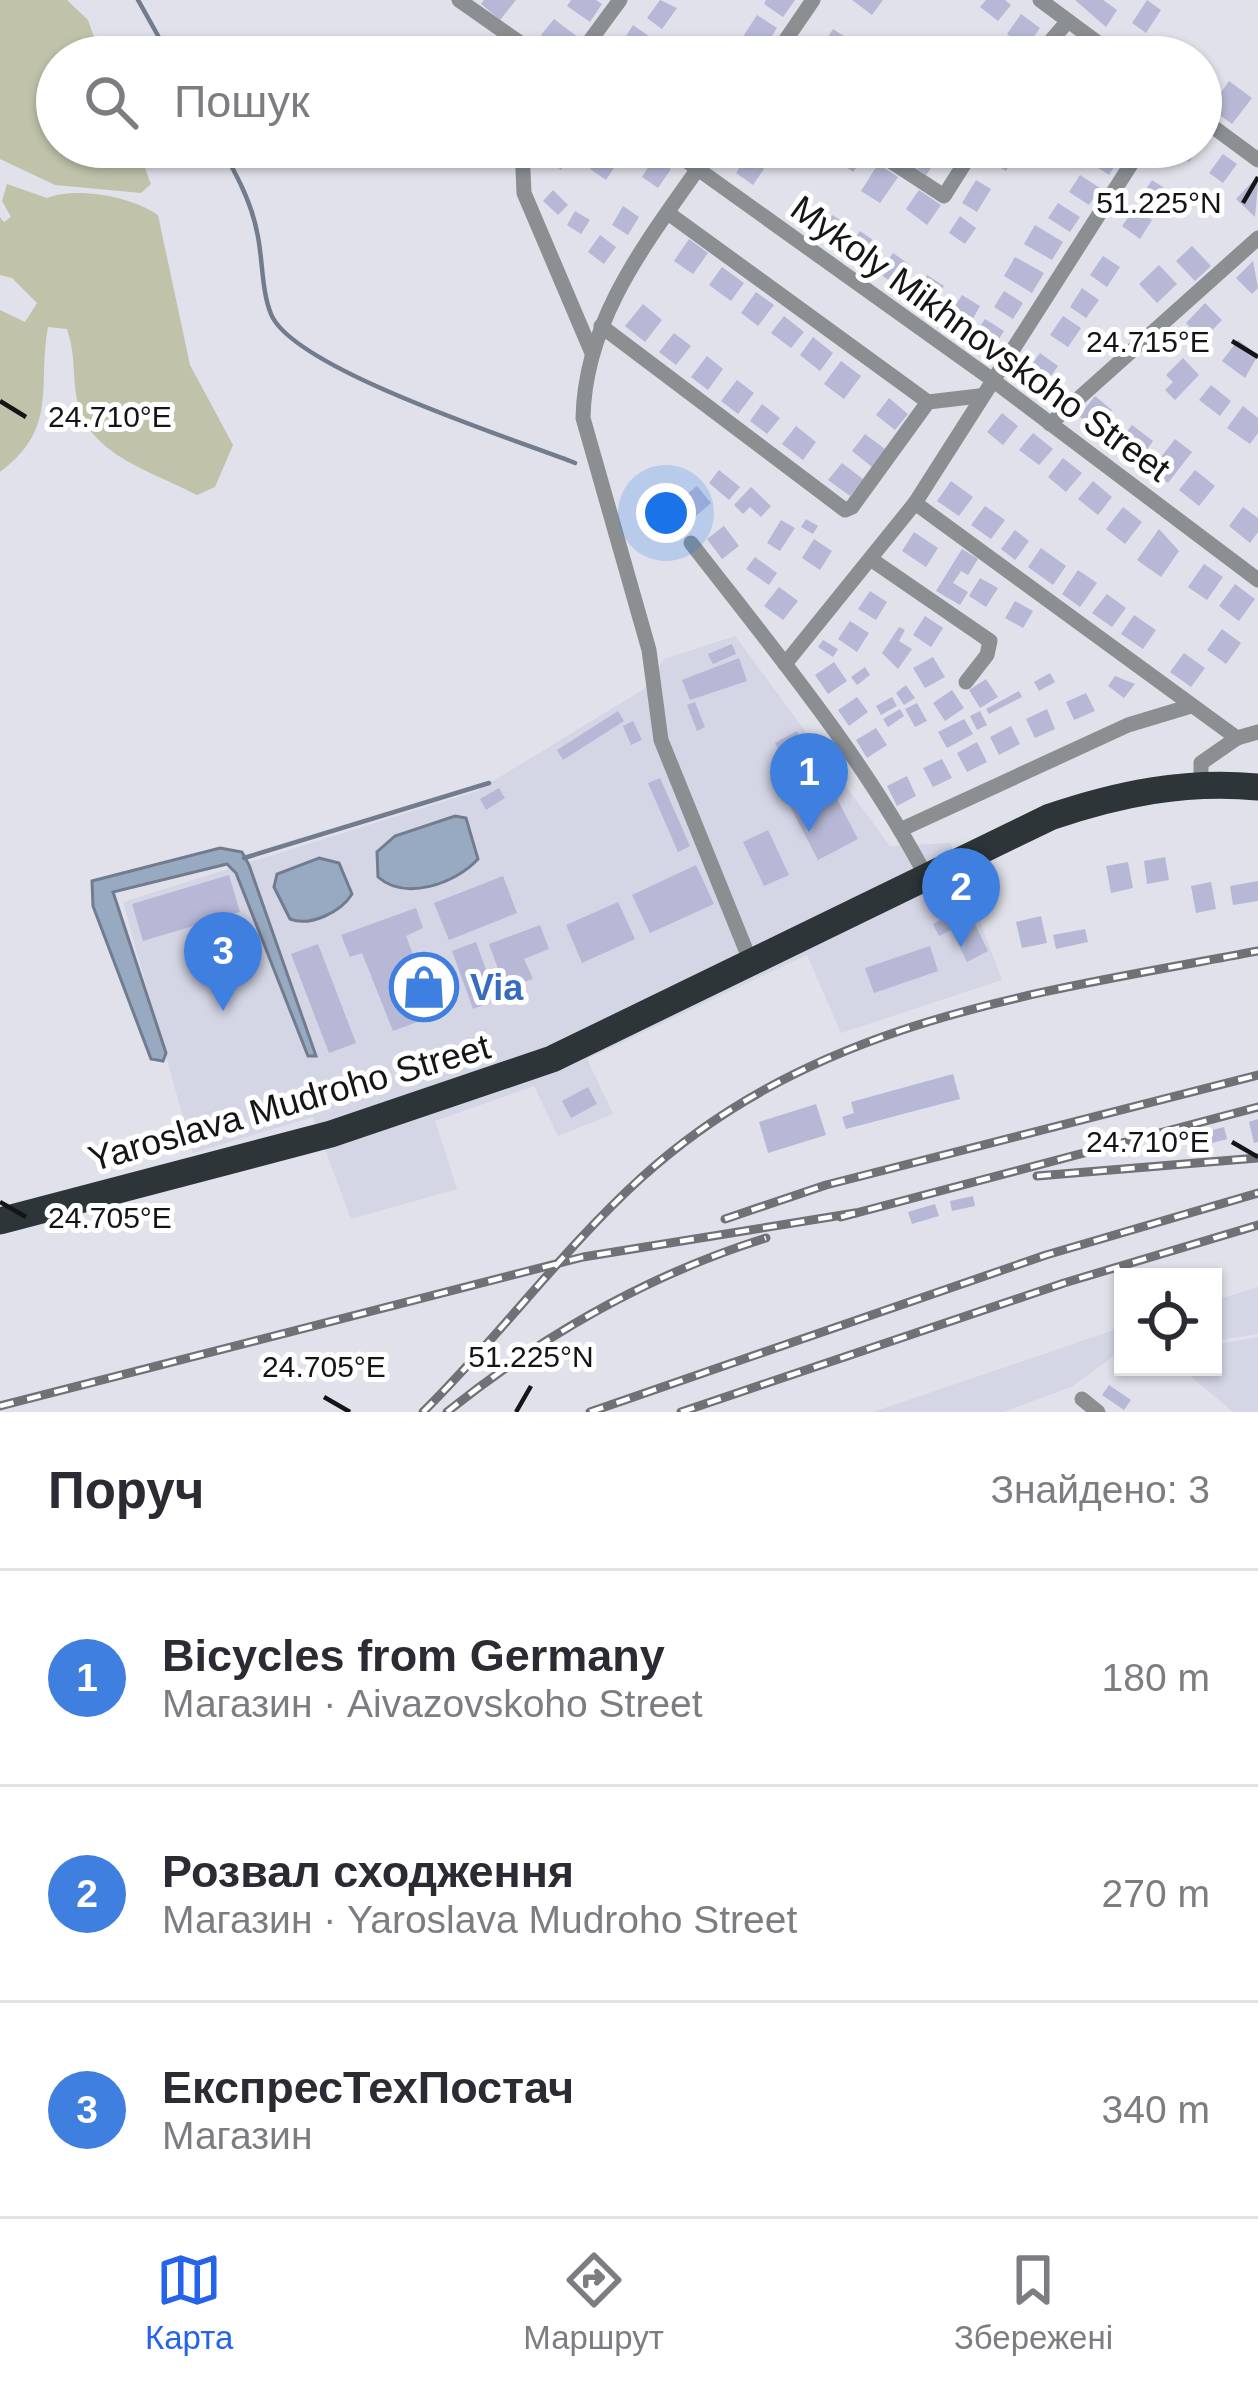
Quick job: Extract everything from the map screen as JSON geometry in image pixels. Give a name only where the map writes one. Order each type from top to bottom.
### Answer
[{"type":"highway","name":"Yaroslava Mudroho Street","points":[[0,1221],[331,1134],[494,1081],[634,1023],[1050,817],[1106,798],[1201,786],[1258,787]]},
{"type":"street","points":[[459,0],[510,36]]},
{"type":"street","points":[[593,36],[620,0]]},
{"type":"street","points":[[788,36],[813,0]]},
{"type":"street","points":[[1040,0],[1089,36]]},
{"type":"street","points":[[1055,36],[1068,21]]},
{"type":"street","points":[[1222,133],[1258,160]]},
{"type":"street","points":[[523,168],[524,193],[586,330],[592,356]]},
{"type":"street","points":[[901,168],[944,196],[962,168]]},
{"type":"street","points":[[785,664],[915,503],[990,378],[1128,168]]},
{"type":"street","points":[[698,169],[619,286],[592,356],[583,418],[649,650],[662,740],[752,965]]},
{"type":"street","name":"Mykoly Mikhnovskoho Street","points":[[698,169],[1254,570]]},
{"type":"street","points":[[601,326],[845,510],[928,402],[668,214]]},
{"type":"street","points":[[1050,424],[1258,238]]},
{"type":"street","name":"Mykoly Mikhnovskoho Street","points":[[928,402],[979,397]]},
{"type":"street","points":[[915,503],[1237,738]]},
{"type":"street","points":[[691,543],[785,664],[900,830],[927,878]]},
{"type":"street","points":[[872,560],[990,641],[988,655],[967,682]]},
{"type":"street","points":[[900,830],[1128,725],[1191,706]]},
{"type":"street","points":[[1201,786],[1201,763],[1237,738],[1258,732]]},
{"type":"street","points":[[1082,1399],[1098,1412]]},
{"type":"shaded area","points":[[735,636],[890,846],[950,843],[1002,980],[841,1033],[807,955],[587,1059],[613,1114],[558,1136],[534,1086],[435,1121],[457,1189],[351,1219],[313,1117],[193,1153],[123,902],[477,791],[644,689],[664,659]]},
{"type":"shaded area","points":[[1258,1287],[1258,1334],[1222,1340],[1222,1298]]},
{"type":"shaded area","points":[[1114,1330],[1114,1356],[1073,1386],[1003,1412],[873,1412]]},
{"type":"shaded area","points":[[1258,1337],[1258,1412],[1233,1412],[1191,1376],[1222,1376],[1222,1343]]},
{"type":"green space","points":[[0,0],[67,0],[88,20],[94,36],[36,36],[36,168],[145,168],[151,184],[141,193],[55,185],[0,159]]},
{"type":"green space","points":[[7,184],[47,198],[73,193],[104,195],[158,215],[190,365],[233,445],[215,487],[197,495],[127,461],[96,437],[78,405],[67,329],[48,327],[38,423],[19,456],[0,472],[0,310],[25,322],[37,303],[12,278],[0,275],[0,217],[4,222],[11,217],[2,201]]},
{"type":"water","points":[[455,816],[466,818],[478,859],[468,868],[443,882],[415,888],[402,888],[378,877],[377,852],[395,836]]},
{"type":"water","points":[[220,848],[242,852],[249,865],[316,1056],[308,1056],[236,873],[227,864],[113,892],[166,1053],[163,1061],[151,1059],[93,906],[92,881]]},
{"type":"water","points":[[319,858],[339,863],[352,894],[324,916],[290,919],[274,887],[277,874]]},
{"type":"building","points":[[484,0],[516,0],[500,20],[481,4]]},
{"type":"building","points":[[571,0],[602,4],[590,22],[567,6]]},
{"type":"building","points":[[660,0],[677,8],[662,29],[647,18]]},
{"type":"building","points":[[766,0],[795,0],[783,17],[764,4]]},
{"type":"building","points":[[852,0],[883,0],[872,15]]},
{"type":"building","points":[[986,0],[1005,0],[1011,5],[998,21],[980,7]]},
{"type":"building","points":[[1075,0],[1103,0],[1117,10],[1106,27]]},
{"type":"building","points":[[1147,0],[1161,10],[1146,33],[1132,23]]},
{"type":"building","points":[[1021,14],[1040,28],[1034,36],[1007,34]]},
{"type":"building","points":[[757,15],[777,28],[772,36],[743,36]]},
{"type":"building","points":[[554,19],[576,36],[542,36]]},
{"type":"building","points":[[633,25],[649,36],[626,36]]},
{"type":"building","points":[[1229,81],[1252,98],[1232,124],[1222,117],[1222,91]]},
{"type":"building","points":[[1222,155],[1237,164],[1223,183],[1209,173],[1222,168]]},
{"type":"building","points":[[591,168],[614,168],[606,180]]},
{"type":"building","points":[[648,168],[671,169],[658,188],[642,177]]},
{"type":"building","points":[[739,168],[764,169],[753,185],[736,173]]},
{"type":"building","points":[[875,168],[898,177],[880,203],[861,191]]},
{"type":"building","points":[[1080,175],[1100,188],[1089,205],[1069,192]]},
{"type":"building","points":[[976,180],[991,189],[977,212],[962,203]]},
{"type":"building","points":[[1152,180],[1169,191],[1157,209],[1140,198]]},
{"type":"building","points":[[1254,180],[1258,184],[1255,217],[1236,199]]},
{"type":"building","points":[[553,190],[568,205],[558,215],[543,201]]},
{"type":"building","points":[[919,190],[941,205],[927,225],[906,209]]},
{"type":"building","points":[[795,200],[813,212],[804,226],[786,214]]},
{"type":"building","points":[[1058,203],[1080,217],[1070,232],[1048,218]]},
{"type":"building","points":[[623,206],[639,217],[628,235],[612,225]]},
{"type":"building","points":[[1135,208],[1152,220],[1140,239],[1122,226]]},
{"type":"building","points":[[575,211],[590,220],[581,234],[567,225]]},
{"type":"building","points":[[832,215],[847,224],[834,244],[819,235]]},
{"type":"building","points":[[960,216],[976,228],[965,244],[949,233]]},
{"type":"building","points":[[1035,225],[1063,242],[1052,260],[1024,244]]},
{"type":"building","points":[[860,231],[877,243],[863,264],[845,252]]},
{"type":"building","points":[[600,235],[616,247],[604,264],[588,252]]},
{"type":"building","points":[[689,239],[708,253],[693,274],[674,261]]},
{"type":"building","points":[[1192,246],[1211,266],[1195,281],[1176,261]]},
{"type":"building","points":[[893,253],[910,265],[895,285],[879,273]]},
{"type":"building","points":[[1103,256],[1120,267],[1107,287],[1090,275]]},
{"type":"building","points":[[1015,257],[1044,273],[1032,293],[1004,276]]},
{"type":"building","points":[[1253,261],[1258,288],[1252,294],[1236,278]]},
{"type":"building","points":[[1159,265],[1177,284],[1157,303],[1139,284]]},
{"type":"building","points":[[722,267],[744,283],[731,301],[709,285]]},
{"type":"building","points":[[927,275],[944,286],[930,306],[914,295]]},
{"type":"building","points":[[1082,288],[1099,300],[1086,318],[1070,307]]},
{"type":"building","points":[[1004,291],[1023,303],[1013,319],[994,307]]},
{"type":"building","points":[[756,292],[774,305],[758,326],[741,313]]},
{"type":"building","points":[[962,295],[980,306],[971,322],[952,311]]},
{"type":"building","points":[[1205,303],[1222,320],[1203,340],[1186,323]]},
{"type":"building","points":[[643,304],[662,320],[645,342],[625,326]]},
{"type":"building","points":[[784,316],[804,332],[791,348],[771,333]]},
{"type":"building","points":[[1063,316],[1081,328],[1068,347],[1050,335]]},
{"type":"building","points":[[985,319],[1004,331],[994,347],[974,335]]},
{"type":"building","points":[[674,333],[691,346],[676,365],[659,352]]},
{"type":"building","points":[[813,337],[833,353],[820,371],[800,355]]},
{"type":"building","points":[[1238,340],[1258,355],[1245,378],[1222,361]]},
{"type":"building","points":[[1040,353],[1058,366],[1043,387],[1025,374]]},
{"type":"building","points":[[707,356],[723,369],[708,390],[691,377]]},
{"type":"building","points":[[1183,358],[1199,375],[1175,400],[1165,390],[1173,382],[1166,375]]},
{"type":"building","points":[[841,361],[861,376],[844,399],[824,384]]},
{"type":"building","points":[[737,380],[754,393],[738,414],[721,401]]},
{"type":"building","points":[[1211,385],[1231,401],[1220,416],[1199,400]]},
{"type":"building","points":[[1095,396],[1112,410],[1096,430],[1079,416]]},
{"type":"building","points":[[889,398],[908,414],[895,430],[876,415]]},
{"type":"building","points":[[762,404],[780,418],[767,434],[750,421]]},
{"type":"building","points":[[1243,406],[1258,418],[1258,433],[1250,444],[1227,428]]},
{"type":"building","points":[[1002,413],[1018,426],[1003,445],[987,432]]},
{"type":"building","points":[[1132,425],[1153,441],[1139,461],[1117,444]]},
{"type":"building","points":[[796,426],[816,442],[803,460],[782,444]]},
{"type":"building","points":[[1033,433],[1053,449],[1039,465],[1019,450]]},
{"type":"building","points":[[865,434],[885,449],[872,467],[852,451]]},
{"type":"building","points":[[1175,439],[1192,452],[1168,483],[1151,470]]},
{"type":"building","points":[[1063,458],[1082,473],[1066,492],[1048,477]]},
{"type":"building","points":[[842,463],[863,479],[850,496],[828,480]]},
{"type":"building","points":[[719,470],[740,487],[729,500],[709,483]]},
{"type":"building","points":[[1195,470],[1215,486],[1199,506],[1179,490]]},
{"type":"building","points":[[951,481],[973,497],[959,516],[937,501]]},
{"type":"building","points":[[1093,481],[1112,497],[1098,515],[1078,499]]},
{"type":"building","points":[[697,486],[711,503],[690,521],[676,503]]},
{"type":"building","points":[[751,487],[771,506],[761,517],[750,507],[743,514],[734,505]]},
{"type":"building","points":[[985,506],[1005,520],[991,539],[971,525]]},
{"type":"building","points":[[1123,507],[1142,522],[1125,544],[1106,529]]},
{"type":"building","points":[[1243,507],[1258,518],[1258,532],[1250,543],[1229,526]]},
{"type":"building","points":[[806,519],[818,526],[813,534],[801,527]]},
{"type":"building","points":[[781,520],[795,528],[780,551],[767,543]]},
{"type":"building","points":[[724,526],[739,546],[722,559],[707,539]]},
{"type":"building","points":[[1159,529],[1179,551],[1161,577],[1137,560]]},
{"type":"building","points":[[1015,530],[1029,541],[1015,560],[1001,549]]},
{"type":"building","points":[[914,532],[938,548],[926,567],[902,551]]},
{"type":"building","points":[[814,539],[832,551],[820,570],[802,558]]},
{"type":"building","points":[[1041,548],[1066,566],[1053,585],[1028,567]]},
{"type":"building","points":[[962,549],[978,559],[968,575],[961,571],[953,583],[968,592],[960,605],[936,591]]},
{"type":"building","points":[[755,557],[777,573],[769,585],[746,569]]},
{"type":"building","points":[[1204,564],[1223,577],[1207,600],[1188,587]]},
{"type":"building","points":[[1078,570],[1097,583],[1080,607],[1062,594]]},
{"type":"building","points":[[980,578],[998,588],[986,607],[969,596]]},
{"type":"building","points":[[1235,584],[1255,599],[1239,621],[1219,606]]},
{"type":"building","points":[[779,587],[798,601],[783,620],[764,606]]},
{"type":"building","points":[[870,591],[887,602],[876,620],[858,609]]},
{"type":"building","points":[[1107,594],[1126,608],[1112,627],[1092,613]]},
{"type":"building","points":[[1015,601],[1033,611],[1023,628],[1005,618]]},
{"type":"building","points":[[1134,615],[1156,630],[1143,649],[1121,634]]},
{"type":"building","points":[[925,616],[943,628],[931,647],[913,635]]},
{"type":"building","points":[[850,621],[869,633],[857,652],[838,639]]},
{"type":"building","points":[[899,627],[905,630],[899,641],[912,649],[898,669],[882,653]]},
{"type":"building","points":[[1222,629],[1241,643],[1226,664],[1207,650]]},
{"type":"building","points":[[823,640],[838,649],[833,657],[818,647]]},
{"type":"building","points":[[732,644],[736,654],[713,664],[708,654]]},
{"type":"building","points":[[1184,653],[1205,668],[1191,687],[1170,672]]},
{"type":"building","points":[[933,657],[945,677],[925,688],[913,668]]},
{"type":"building","points":[[739,658],[747,681],[690,700],[682,680]]},
{"type":"building","points":[[834,662],[847,681],[828,694],[815,675]]},
{"type":"building","points":[[865,667],[870,675],[857,685],[851,677]]},
{"type":"building","points":[[1050,673],[1055,682],[1039,691],[1034,682]]},
{"type":"building","points":[[1115,676],[1135,684],[1124,698],[1108,686]]},
{"type":"building","points":[[986,679],[998,697],[980,708],[969,690]]},
{"type":"building","points":[[906,685],[915,698],[904,705],[896,693]]},
{"type":"building","points":[[952,690],[964,708],[945,721],[933,703]]},
{"type":"building","points":[[1019,691],[1022,697],[989,714],[986,709]]},
{"type":"building","points":[[1086,693],[1095,711],[1074,720],[1066,702]]},
{"type":"building","points":[[857,697],[868,712],[849,726],[838,710]]},
{"type":"building","points":[[892,697],[897,706],[881,715],[876,706]]},
{"type":"building","points":[[695,702],[705,727],[697,731],[687,705]]},
{"type":"building","points":[[917,703],[927,721],[915,727],[905,709]]},
{"type":"building","points":[[900,709],[904,716],[888,727],[883,719]]},
{"type":"building","points":[[1047,709],[1055,729],[1035,738],[1026,719]]},
{"type":"building","points":[[618,711],[624,721],[563,760],[557,750]]},
{"type":"building","points":[[980,711],[987,725],[977,730],[970,716]]},
{"type":"building","points":[[964,719],[973,734],[947,748],[938,732]]},
{"type":"building","points":[[633,721],[642,740],[631,745],[623,726]]},
{"type":"building","points":[[1011,726],[1020,744],[999,755],[990,737]]},
{"type":"building","points":[[876,728],[887,745],[867,758],[856,740]]},
{"type":"building","points":[[797,731],[817,770],[795,781],[775,743]]},
{"type":"building","points":[[977,742],[987,762],[967,772],[957,753]]},
{"type":"building","points":[[942,759],[952,778],[933,787],[923,768]]},
{"type":"building","points":[[822,770],[858,839],[818,860],[782,791]]},
{"type":"building","points":[[907,776],[916,796],[897,806],[887,786]]},
{"type":"building","points":[[660,778],[690,846],[678,852],[648,783]]},
{"type":"building","points":[[499,788],[505,798],[486,810],[480,799]]},
{"type":"building","points":[[768,830],[789,875],[764,886],[743,842]]},
{"type":"building","points":[[1165,857],[1169,880],[1147,884],[1144,861]]},
{"type":"building","points":[[1128,862],[1133,888],[1111,893],[1106,866]]},
{"type":"building","points":[[696,865],[714,904],[650,933],[632,895]]},
{"type":"building","points":[[229,875],[240,912],[143,941],[132,904]]},
{"type":"building","points":[[503,876],[517,913],[449,940],[434,903]]},
{"type":"building","points":[[1258,881],[1258,901],[1233,905],[1230,886]]},
{"type":"building","points":[[1211,882],[1216,909],[1196,913],[1191,886]]},
{"type":"building","points":[[618,902],[635,939],[582,963],[566,925]]},
{"type":"building","points":[[967,907],[988,951],[967,962],[951,930],[939,936],[933,924]]},
{"type":"building","points":[[416,908],[423,928],[406,936],[436,1015],[393,1031],[362,953],[350,957],[341,935]]},
{"type":"building","points":[[1041,916],[1047,943],[1022,948],[1016,922]]},
{"type":"building","points":[[540,925],[549,949],[524,959],[533,979],[505,988],[489,944]]},
{"type":"building","points":[[1085,929],[1088,942],[1056,949],[1053,935]]},
{"type":"building","points":[[476,942],[497,1000],[473,1009],[452,951]]},
{"type":"building","points":[[318,944],[356,1043],[329,1053],[291,954]]},
{"type":"building","points":[[930,946],[938,971],[874,993],[865,968]]},
{"type":"building","points":[[953,1074],[960,1099],[846,1129],[842,1117],[854,1113],[851,1102]]},
{"type":"building","points":[[588,1087],[597,1104],[571,1118],[562,1101]]},
{"type":"building","points":[[816,1104],[826,1135],[768,1153],[759,1122]]},
{"type":"building","points":[[1258,1119],[1258,1142],[1254,1143],[1249,1122]]},
{"type":"building","points":[[1224,1127],[1227,1139],[1193,1148],[1190,1136]]},
{"type":"building","points":[[973,1196],[975,1206],[952,1211],[950,1201]]},
{"type":"building","points":[[935,1204],[939,1216],[912,1224],[908,1212]]},
{"type":"building","points":[[1109,1385],[1131,1400],[1124,1410],[1102,1395]]},
{"type":"waterway","points":[[138,0],[158,36]]},
{"type":"waterway","points":[[232,168],[254,221],[271,314],[288,335],[319,357],[408,400],[575,463]]},
{"type":"waterway","points":[[244,858],[489,783]]},
{"type":"railway","points":[[423,1412],[641,1178],[709,1124],[780,1081],[855,1047],[1011,999],[1258,951]]},
{"type":"railway","points":[[725,1219],[826,1185],[1258,1075]]},
{"type":"railway","points":[[841,1217],[1258,1107]]},
{"type":"railway","points":[[1037,1176],[1258,1158]]},
{"type":"railway","points":[[590,1412],[1046,1255],[1258,1193]]},
{"type":"railway","points":[[0,1406],[583,1257],[855,1213]]},
{"type":"railway","points":[[681,1412],[1064,1283],[1258,1225]]},
{"type":"railway","points":[[447,1412],[521,1358],[599,1310],[681,1270],[766,1238]]},
{"type":"place","name":"Bicycles from Germany","points":[[809,832]]},
{"type":"place","name":"Розвал сходження","points":[[961,947]]},
{"type":"place","name":"Via","points":[[424,987]]},
{"type":"place","name":"ЕкспресТехПостач","points":[[223,1011]]}]
